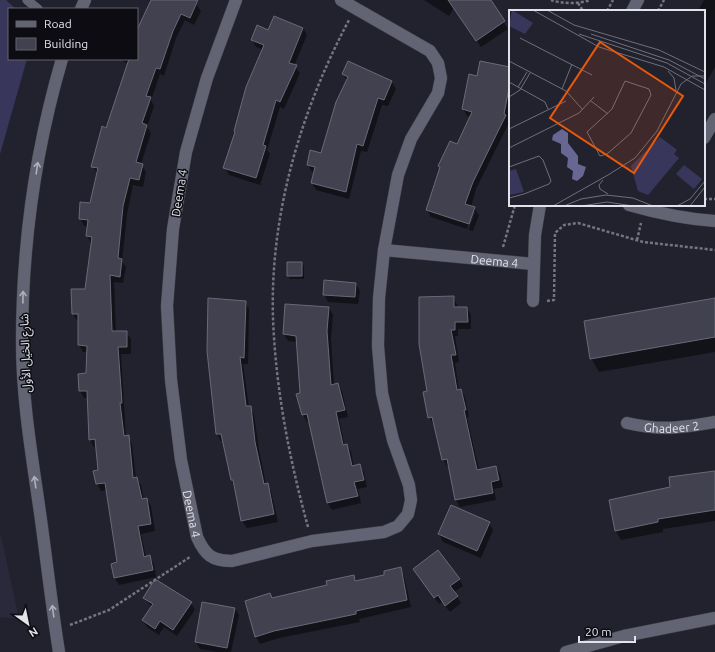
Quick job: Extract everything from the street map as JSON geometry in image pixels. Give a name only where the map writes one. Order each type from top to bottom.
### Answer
[{"type":"street","name":"Deema 4","points":[[236,0],[207,78],[186,152],[173,229],[167,306],[171,380],[181,460],[197,537],[202,549],[210,557],[221,561],[232,561],[312,541],[384,532],[398,526],[408,514],[411,500],[409,485],[393,440],[382,394],[378,346],[379,298],[384,250],[398,175],[411,139],[438,93],[441,78],[438,63],[430,51],[341,0]]},
{"type":"street","points":[[633,10],[638,0]]},
{"type":"street","name":"شارع الخيل الأول","points":[[59,651],[32,462],[22,343],[24,281],[29,218],[38,157],[51,96],[62,60]]},
{"type":"street","points":[[705,136],[715,119]]},
{"type":"street","points":[[533,301],[535,235],[540,206]]},
{"type":"street","points":[[632,206],[664,215],[691,220],[715,221]]},
{"type":"street","name":"Deema 4","points":[[384,250],[533,264]]},
{"type":"street","name":"Ghadeer 2","points":[[627,423],[648,428],[669,429],[715,422]]},
{"type":"street","points":[[566,652],[624,636],[715,618]]},
{"type":"lane","points":[[27,0],[37,8]]},
{"type":"path","points":[[551,0],[556,2],[578,3],[590,0]]},
{"type":"path","points":[[608,10],[614,0]]},
{"type":"path","points":[[659,10],[664,0]]},
{"type":"path","points":[[578,3],[582,10]]},
{"type":"path","points":[[312,541],[290,454],[279,388],[273,336],[274,280],[284,197],[298,143],[313,96],[332,52],[355,8]]},
{"type":"path","points":[[500,248],[503,247],[515,206]]},
{"type":"path","points":[[533,301],[554,300],[555,233],[564,225],[578,223],[643,242],[715,250]]},
{"type":"path","points":[[56,630],[109,610],[202,549]]},
{"type":"shaded area","points":[[0,0],[6,0],[15,8],[8,8],[8,60],[27,60],[0,154]]},
{"type":"shaded area","points":[[0,532],[19,619],[0,617]]},
{"type":"building","points":[[151,0],[198,0],[190,18],[181,14],[173,31],[160,69],[156,68],[146,96],[151,97],[142,123],[147,125],[136,162],[143,164],[139,180],[130,178],[123,206],[118,258],[122,259],[120,277],[110,275],[112,331],[127,331],[127,347],[118,347],[122,403],[120,403],[124,436],[129,435],[133,478],[137,477],[142,499],[147,498],[151,524],[138,526],[144,557],[150,555],[153,570],[114,578],[111,564],[117,562],[105,483],[96,484],[93,471],[98,470],[95,439],[89,440],[87,391],[79,391],[78,374],[86,373],[87,346],[78,345],[78,314],[72,314],[71,289],[85,289],[92,237],[86,236],[88,220],[79,219],[80,202],[90,203],[98,168],[91,167],[102,126],[106,128],[129,60],[138,60],[138,28]]},
{"type":"building","points":[[448,0],[491,0],[505,21],[476,41]]},
{"type":"building","points":[[274,16],[303,28],[289,63],[297,65],[280,102],[276,100],[263,145],[266,146],[256,178],[223,168],[235,132],[234,131],[246,87],[264,45],[251,40],[257,25],[268,30]]},
{"type":"building","points":[[348,61],[392,81],[384,100],[378,98],[363,146],[357,144],[346,192],[311,183],[315,167],[307,165],[310,150],[321,153],[336,102],[348,77],[342,74]]},
{"type":"building","points":[[480,61],[509,67],[509,88],[504,114],[506,115],[473,182],[465,204],[475,207],[469,224],[426,210],[440,167],[438,166],[450,141],[457,144],[472,112],[462,109],[469,74],[477,76]]},
{"type":"building","points":[[287,262],[302,262],[302,276],[287,276]]},
{"type":"building","points":[[324,280],[356,283],[355,297],[323,295]]},
{"type":"building","points":[[454,296],[454,307],[467,307],[468,322],[455,322],[455,330],[451,330],[456,355],[451,355],[457,390],[461,389],[477,470],[496,466],[499,480],[491,482],[493,493],[455,500],[447,459],[442,460],[432,417],[428,418],[423,392],[427,391],[419,344],[419,297]]},
{"type":"building","points":[[208,298],[246,301],[244,358],[240,357],[246,406],[251,406],[255,442],[264,484],[268,483],[274,514],[241,521],[233,480],[231,480],[221,434],[216,434],[207,351]]},
{"type":"building","points":[[715,298],[715,337],[590,359],[584,321]]},
{"type":"building","points":[[285,304],[329,307],[327,331],[331,385],[338,383],[345,410],[336,412],[343,445],[347,444],[352,466],[360,464],[364,480],[354,482],[358,496],[327,503],[307,414],[302,415],[296,394],[300,393],[296,336],[283,334]]},
{"type":"building","points":[[715,471],[715,510],[658,519],[658,522],[615,531],[609,500],[670,487],[669,477]]},
{"type":"building","points":[[451,505],[490,522],[477,551],[438,534]]},
{"type":"building","points":[[438,550],[460,579],[450,586],[458,596],[445,606],[438,595],[434,598],[413,569]]},
{"type":"building","points":[[401,567],[407,600],[356,611],[356,614],[274,631],[255,637],[245,601],[270,593],[272,598],[327,585],[326,581],[354,575],[355,581],[384,575],[384,571]]},
{"type":"building","points":[[155,579],[192,602],[173,630],[160,621],[155,629],[142,620],[153,604],[143,598]]},
{"type":"building","points":[[202,602],[235,608],[227,648],[195,642]]}]
